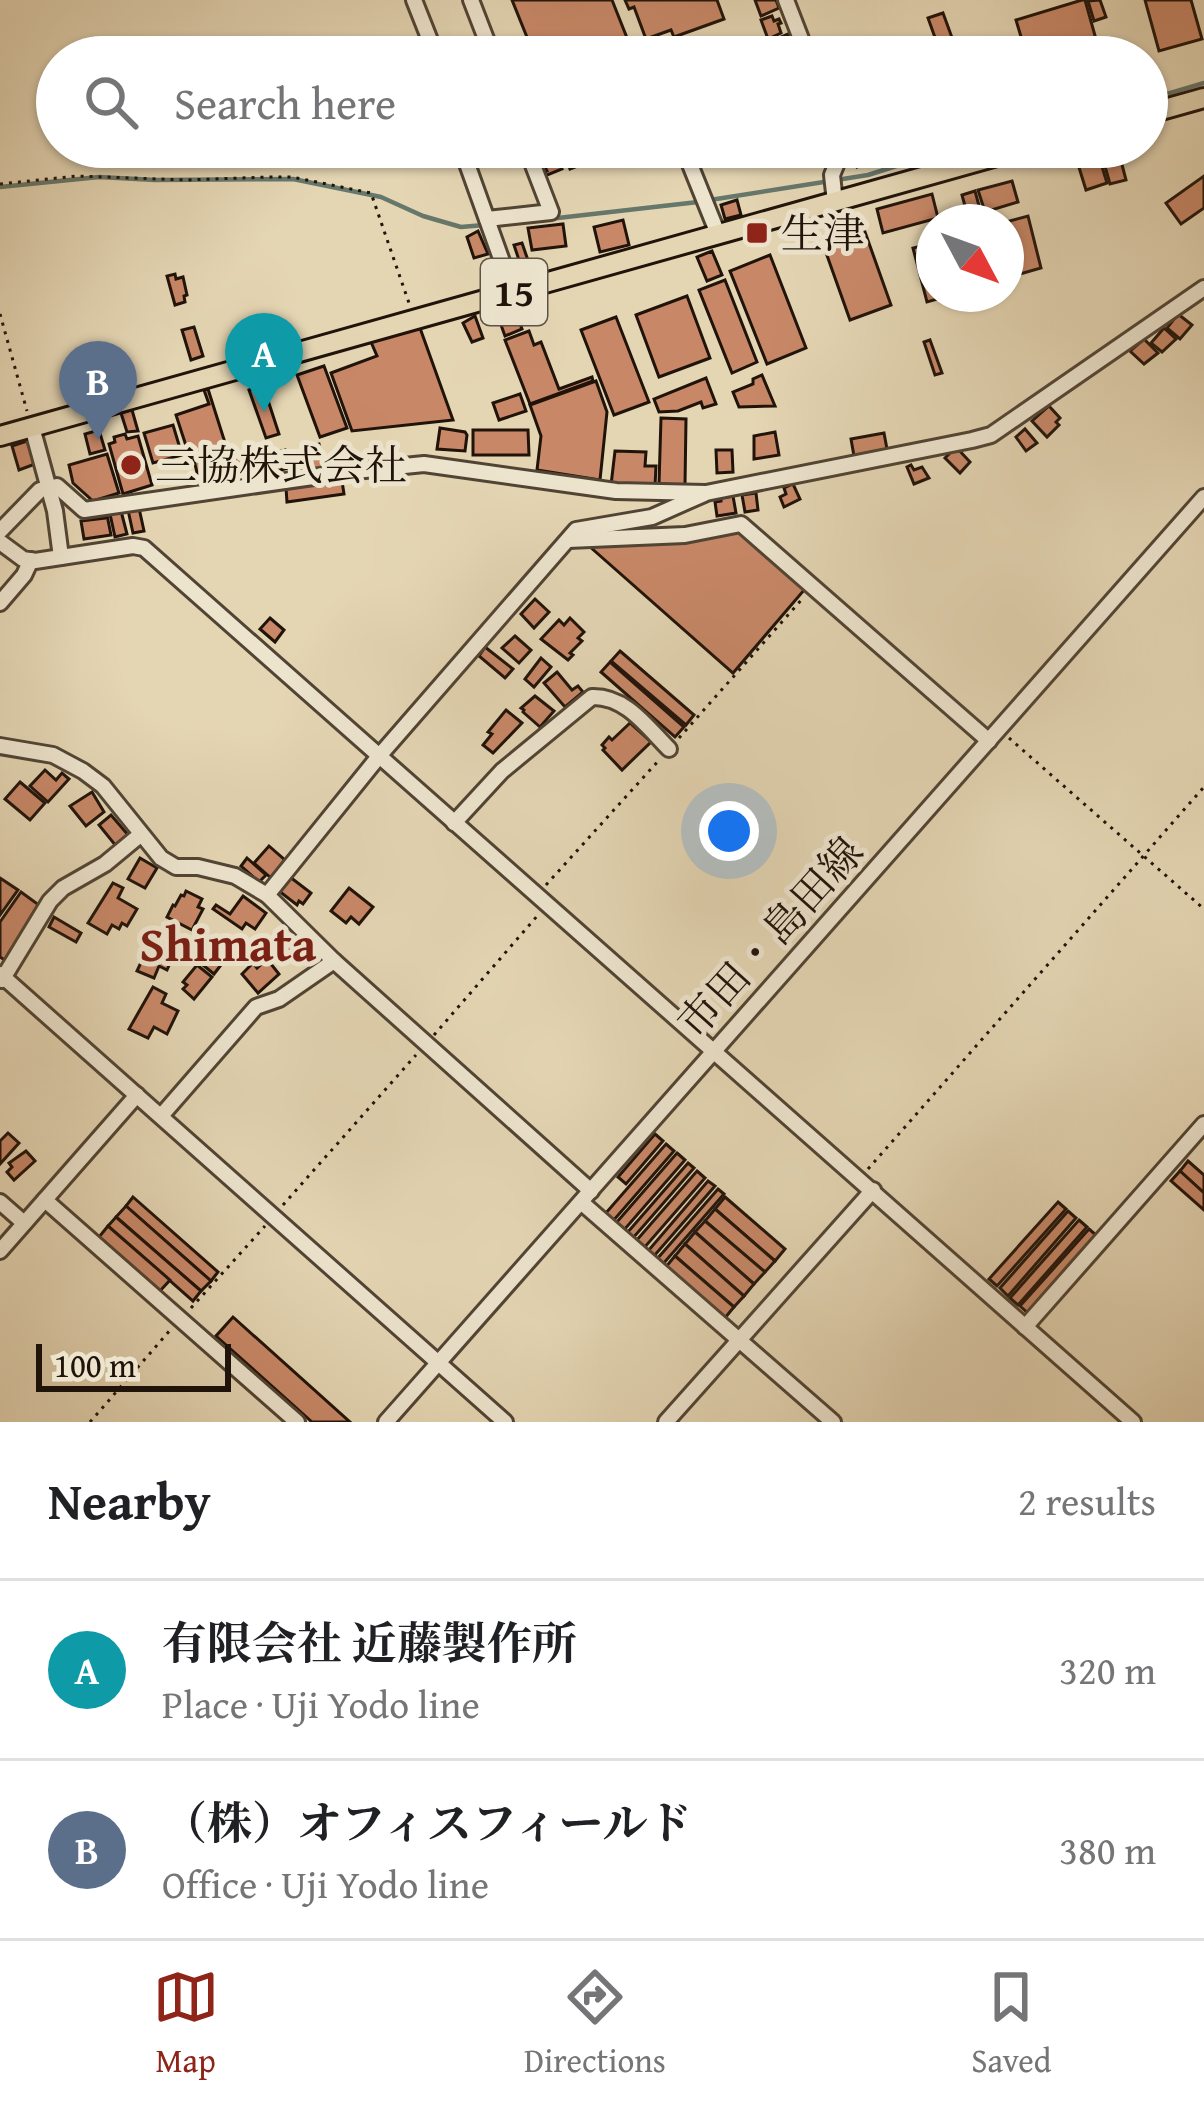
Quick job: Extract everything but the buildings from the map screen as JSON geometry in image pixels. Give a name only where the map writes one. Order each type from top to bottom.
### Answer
[{"type":"main road","points":[[1168,108],[1204,98]]},
{"type":"main road","name":"15","points":[[0,436],[955,168]]},
{"type":"street","points":[[414,0],[428,36]]},
{"type":"street","points":[[471,0],[485,36]]},
{"type":"street","points":[[786,0],[800,36]]},
{"type":"street","points":[[468,168],[513,292]]},
{"type":"street","points":[[487,220],[551,212],[534,168]]},
{"type":"street","points":[[691,168],[718,234]]},
{"type":"street","points":[[835,168],[835,202]]},
{"type":"street","points":[[267,895],[380,755],[572,535],[652,517],[706,493],[991,435],[1204,288]]},
{"type":"street","points":[[32,427],[55,511],[61,557]]},
{"type":"street","points":[[0,531],[40,490],[57,486],[84,510],[91,510],[424,464],[616,491],[706,493]]},
{"type":"street","name":"市田・島田線","points":[[386,1422],[1204,497]]},
{"type":"street","points":[[572,535],[685,536],[741,524],[994,735]]},
{"type":"street","points":[[0,542],[31,560],[133,545],[144,548],[1132,1422]]},
{"type":"street","points":[[0,603],[31,560]]},
{"type":"street","points":[[454,823],[502,771],[592,697],[610,697],[669,749]]},
{"type":"street","points":[[0,746],[52,755],[82,770],[103,786],[161,858],[176,867],[235,876],[267,895],[740,1341],[833,1422]]},
{"type":"street","points":[[140,835],[50,901],[1,978],[505,1422]]},
{"type":"street","points":[[161,1116],[256,1007],[279,999],[334,961]]},
{"type":"street","points":[[0,1251],[137,1095]]},
{"type":"street","points":[[1025,1327],[1204,1124]]},
{"type":"street","points":[[666,1422],[873,1190]]},
{"type":"street","points":[[45,1200],[297,1422]]},
{"type":"street","points":[[0,1202],[24,1223]]},
{"type":"path","points":[[0,184],[77,176],[292,177],[371,193],[415,320]]},
{"type":"path","points":[[0,314],[32,427]]},
{"type":"path","points":[[994,735],[1204,909]]},
{"type":"path","points":[[860,1179],[1204,787]]},
{"type":"path","points":[[90,1422],[547,904]]},
{"type":"waterway","points":[[1168,94],[1204,83]]},
{"type":"waterway","points":[[710,200],[890,168]]},
{"type":"waterway","points":[[0,187],[99,177],[293,179],[381,197],[461,227],[484,225]]},
{"type":"waterway","points":[[549,219],[698,202]]},
{"type":"place","name":"生津","points":[[757,233]]},
{"type":"place","name":"有限会社 近藤製作所","points":[[264,412]]},
{"type":"place","name":"（株）オフィスフィールド","points":[[98,440]]},
{"type":"place","name":"三協株式会社","points":[[131,465]]},
{"type":"district","name":"Shimata","points":[[228,944]]}]
